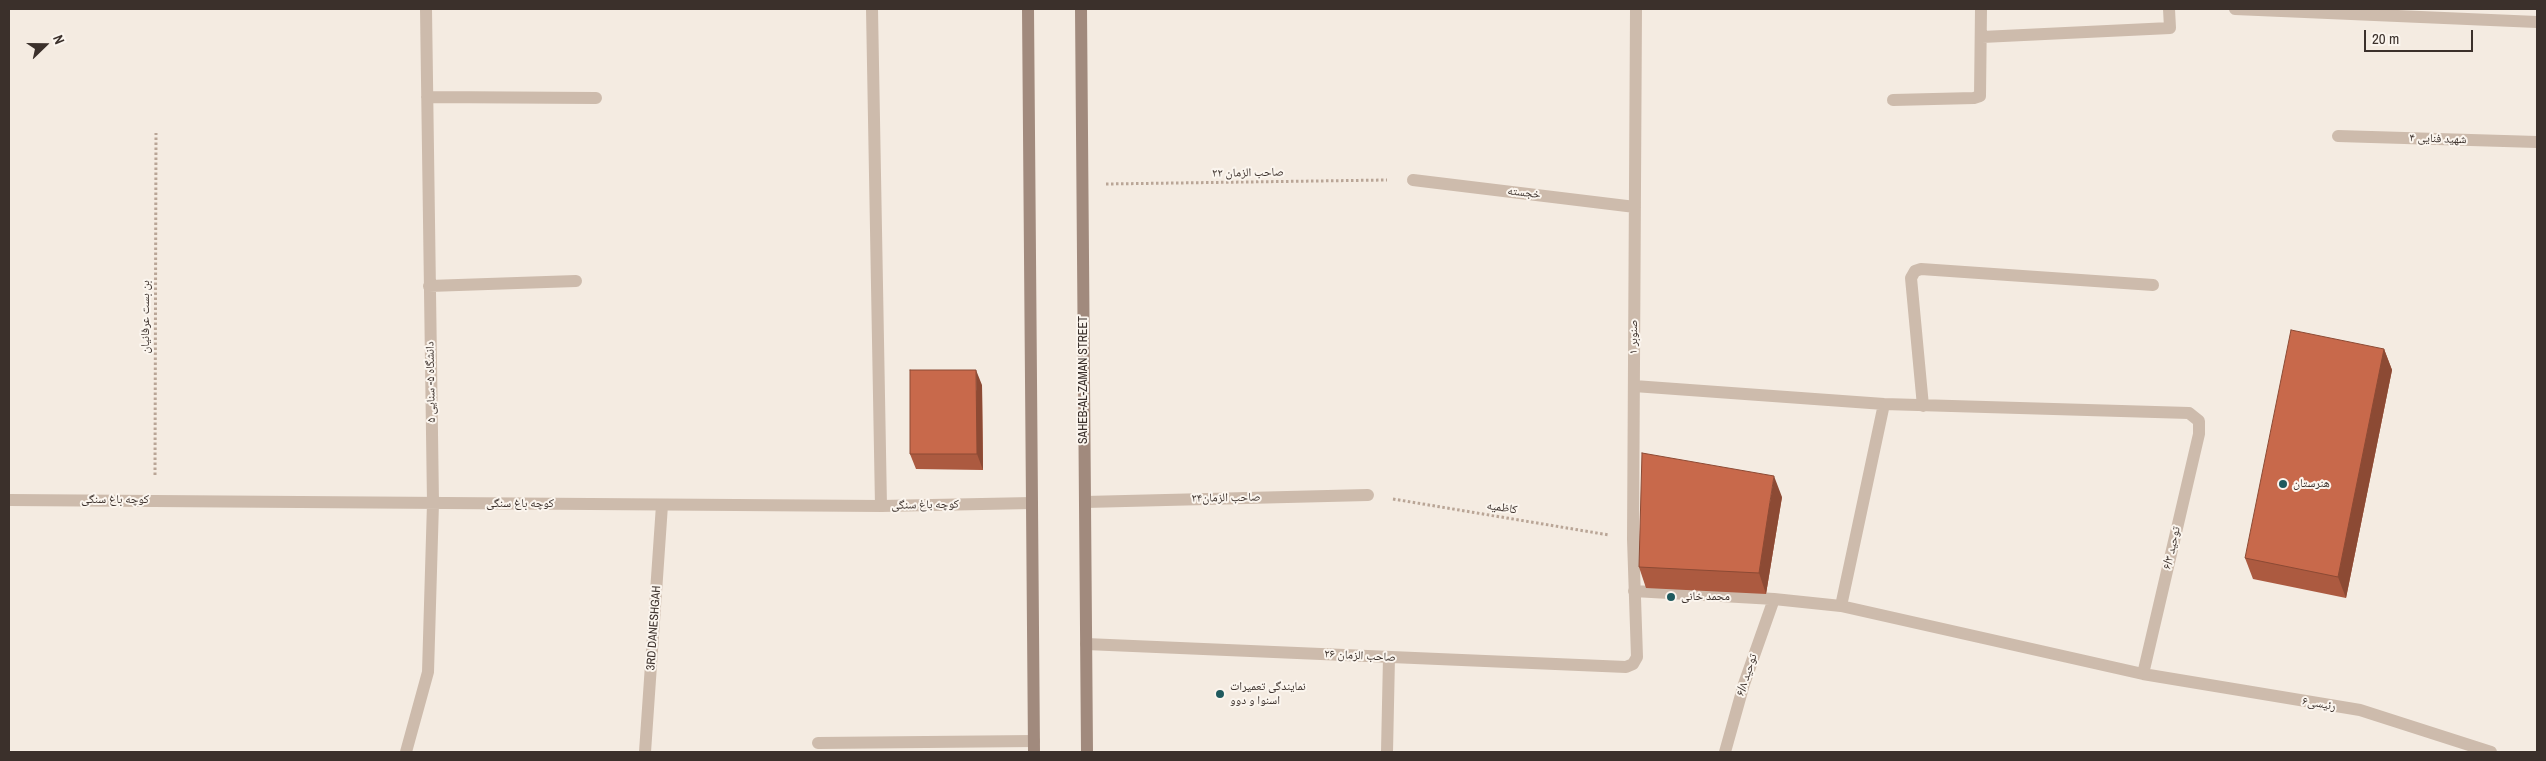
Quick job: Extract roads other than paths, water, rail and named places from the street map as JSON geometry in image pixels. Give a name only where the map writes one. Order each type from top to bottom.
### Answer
[{"type":"main road","points":[[1028,9],[1034,746]]},
{"type":"main road","name":"SAHEB-AL-ZAMAN STREET","points":[[1081,9],[1087,752]]},
{"type":"street","name":"دانشگاه ۵- سنایی ۵","points":[[406,752],[428,672],[433,503],[426,9]]},
{"type":"street","points":[[872,9],[881,506]]},
{"type":"street","name":"صنوبر ۱","points":[[1633,664],[1637,657],[1633,539],[1636,9]]},
{"type":"street","points":[[1892,100],[1974,98],[1980,96],[1981,9]]},
{"type":"street","points":[[1982,37],[2170,28],[2169,9]]},
{"type":"street","points":[[2235,9],[2537,22]]},
{"type":"street","points":[[427,97],[596,98]]},
{"type":"street","name":"شهید فنایی ۴","points":[[2338,136],[2537,142]]},
{"type":"street","name":"خجسته","points":[[1413,180],[1635,207]]},
{"type":"street","points":[[1634,386],[1923,406],[1911,278],[1915,271],[1921,269],[2153,285]]},
{"type":"street","points":[[429,286],[576,281]]},
{"type":"street","points":[[1840,606],[1884,404]]},
{"type":"street","name":"توحید ۶/۳","points":[[1923,406],[2189,413],[2199,421],[2199,434],[2143,674]]},
{"type":"street","name":"صاحب الزمان۲۴","points":[[1085,502],[1368,494]]},
{"type":"street","name":"کوچه باغ سنگی","points":[[9,500],[881,506],[1032,502]]},
{"type":"street","name":"3RD DANESHGAH","points":[[645,752],[662,505]]},
{"type":"street","name":"رئیسی۶","points":[[1634,591],[1840,606],[2143,674],[2360,710],[2491,752]]},
{"type":"street","name":"توحید ۶/۸","points":[[1725,752],[1744,684],[1774,600]]},
{"type":"street","name":"صاحب الزمان ۲۶","points":[[1086,644],[1626,667],[1633,664]]},
{"type":"street","points":[[1387,752],[1389,657]]},
{"type":"street","points":[[818,743],[1034,746]]},
{"type":"place","name":"هنرستان","points":[[2283,484]]},
{"type":"place","name":"محمد خانی","points":[[1671,597]]},
{"type":"place","name":"نمایندگی تعمیرات اسنوا و دوو","points":[[1220,694]]}]
